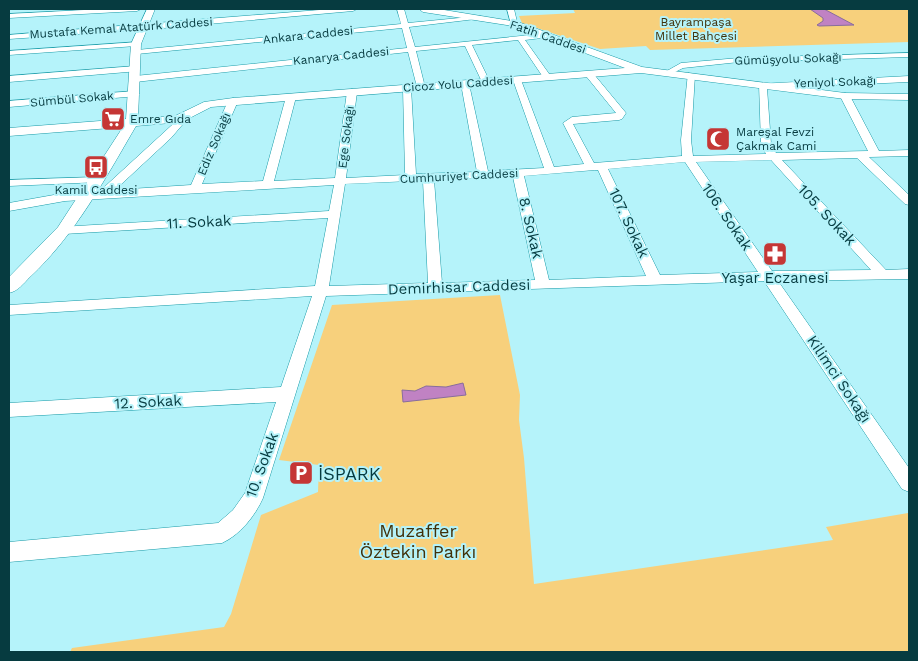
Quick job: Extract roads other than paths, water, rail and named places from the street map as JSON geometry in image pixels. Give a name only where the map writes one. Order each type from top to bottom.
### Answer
[{"type":"street","points":[[9,16],[137,9]]},
{"type":"street","points":[[96,195],[97,180],[132,124],[137,48],[141,28],[150,9]]},
{"type":"street","name":"Mustafa Kemal Atatürk Caddesi","points":[[9,37],[141,28],[353,9]]},
{"type":"street","points":[[401,9],[421,87]]},
{"type":"street","name":"Fatih Caddesi","points":[[423,9],[515,24],[641,70]]},
{"type":"street","points":[[510,9],[515,24]]},
{"type":"street","name":"Ankara Caddesi","points":[[9,54],[137,48],[480,18]]},
{"type":"street","name":"Kanarya Caddesi","points":[[9,79],[136,74],[547,35]]},
{"type":"street","points":[[520,38],[548,78]]},
{"type":"street","points":[[467,43],[486,82]]},
{"type":"street","name":"Gümüşyolu Sokağı","points":[[669,72],[681,66],[739,60],[909,55]]},
{"type":"street","name":"Cicoz Yolu Caddesi","points":[[9,132],[132,124],[184,117],[208,104],[233,100],[641,70],[669,72],[845,96],[909,97]]},
{"type":"street","name":"107. Sokak","points":[[589,74],[620,113],[619,117],[572,120],[568,123],[597,168],[655,280]]},
{"type":"street","points":[[688,159],[686,140],[690,75]]},
{"type":"street","name":"Yeniyol Sokağı","points":[[762,86],[909,79]]},
{"type":"street","points":[[516,80],[550,170]]},
{"type":"street","points":[[465,84],[483,174]]},
{"type":"street","points":[[762,86],[766,144],[772,155]]},
{"type":"street","points":[[407,88],[411,178]]},
{"type":"street","name":"Ege Sokağı","points":[[340,182],[352,92]]},
{"type":"street","name":"Sümbül Sokak","points":[[9,104],[135,94]]},
{"type":"street","points":[[845,96],[875,154]]},
{"type":"street","points":[[268,184],[291,97]]},
{"type":"street","name":"Ediz Sokağı","points":[[195,188],[233,100]]},
{"type":"street","points":[[9,287],[33,265],[96,195],[167,136],[184,117]]},
{"type":"street","name":"Cumhuriyet Caddesi","points":[[9,207],[31,202],[96,195],[195,188],[518,173],[597,168],[688,159],[772,155],[909,153]]},
{"type":"street","name":"105. Sokak","points":[[772,155],[883,275]]},
{"type":"street","points":[[860,155],[909,201]]},
{"type":"street","name":"106. Sokak","points":[[688,159],[767,276]]},
{"type":"street","name":"8. Sokak","points":[[518,173],[543,284]]},
{"type":"street","points":[[428,178],[435,288]]},
{"type":"street","points":[[9,183],[97,180]]},
{"type":"street","name":"10. Sokak","points":[[9,552],[222,533],[240,517],[253,498],[321,291],[340,182]]},
{"type":"street","name":"11. Sokak","points":[[64,230],[334,214]]},
{"type":"street","name":"Demirhisar Caddesi","points":[[9,310],[321,291],[767,276],[909,274]]},
{"type":"street","name":"Kilimci Sokağı","points":[[767,276],[909,483]]},
{"type":"street","name":"12. Sokak","points":[[9,410],[287,394]]},
{"type":"place","name":"Emre Gıda","points":[[113,119]]},
{"type":"place","name":"Mareşal Fevzi Çakmak Cami","points":[[718,139]]},
{"type":"place","name":"Kamil Caddesi","points":[[96,167]]},
{"type":"place","name":"Yaşar Eczanesi","points":[[775,254]]},
{"type":"place","name":"İSPARK","points":[[301,473]]},
{"type":"park label","name":"Bayrampaşa Millet Bahçesi","points":[[696,29]]},
{"type":"park label","name":"Muzaffer Öztekin Parkı","points":[[418,540]]}]
